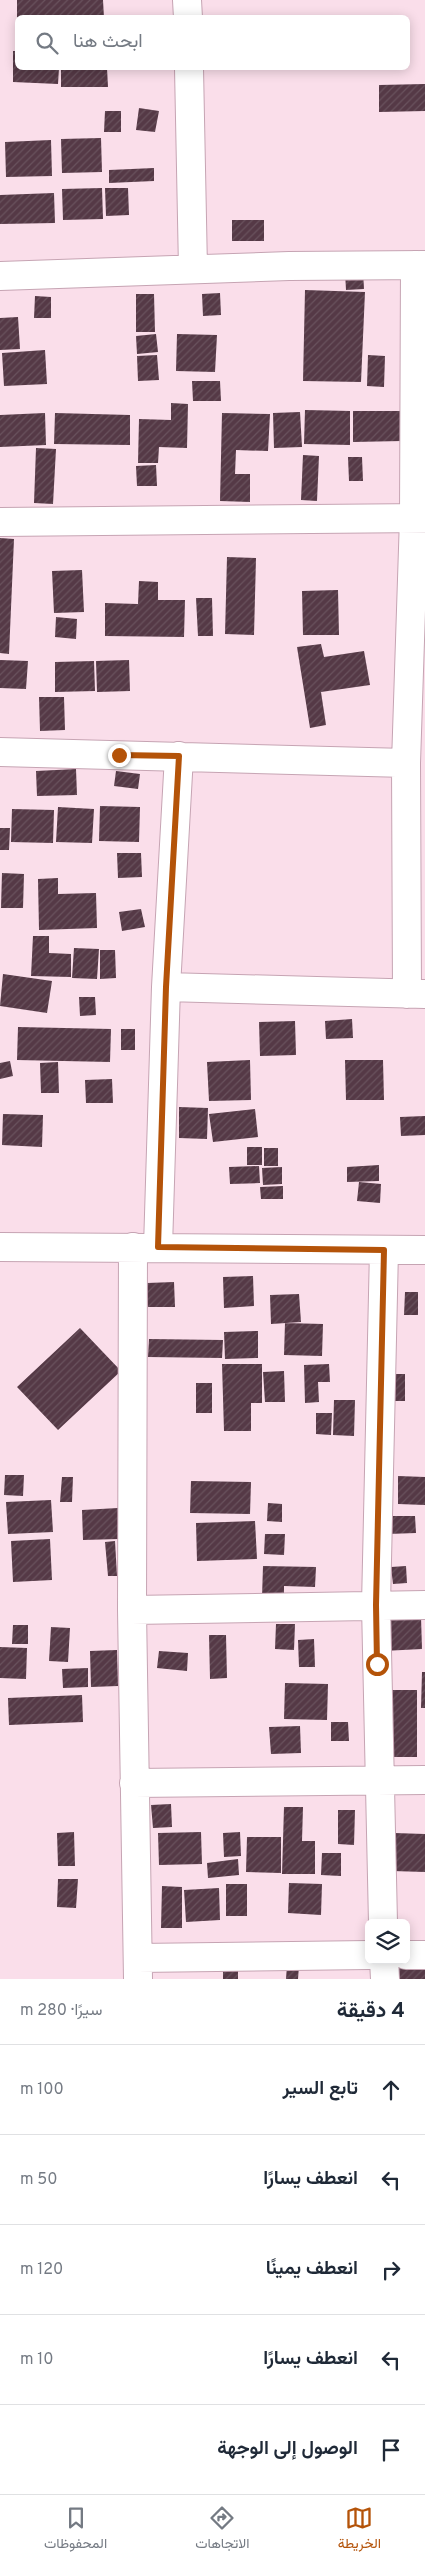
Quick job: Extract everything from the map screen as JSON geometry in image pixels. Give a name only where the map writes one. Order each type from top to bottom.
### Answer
[{"type":"street","points":[[187,0],[188,15]]},
{"type":"street","points":[[189,70],[193,269]]},
{"type":"street","points":[[0,276],[193,269],[420,265],[420,518],[406,763],[416,994],[166,987]]},
{"type":"street","points":[[0,522],[420,518]]},
{"type":"street","points":[[0,752],[406,763]]},
{"type":"street","points":[[179,756],[166,987],[145,1247],[132,1610],[138,1969],[365,1955]]},
{"type":"street","points":[[0,1247],[425,1250]]},
{"type":"street","points":[[383,1919],[376,1605],[384,1250]]},
{"type":"street","points":[[132,1610],[425,1604]]},
{"type":"street","points":[[134,1783],[425,1780]]},
{"type":"street","points":[[410,1955],[425,1955]]},
{"type":"street","points":[[384,1964],[385,1979]]},
{"type":"building","points":[[17,0],[103,0],[104,15],[17,15]]},
{"type":"building","points":[[13,51],[15,51],[15,70],[59,70],[58,84],[13,82]]},
{"type":"building","points":[[61,70],[107,70],[108,87],[61,87]]},
{"type":"building","points":[[425,84],[425,111],[379,112],[379,85]]},
{"type":"building","points":[[139,108],[159,111],[155,132],[136,130]]},
{"type":"building","points":[[105,111],[121,111],[121,132],[104,132]]},
{"type":"building","points":[[101,138],[102,172],[62,173],[61,139]]},
{"type":"building","points":[[51,140],[52,176],[6,177],[5,142]]},
{"type":"building","points":[[154,168],[154,181],[109,183],[109,170]]},
{"type":"building","points":[[102,188],[103,219],[63,220],[62,189]]},
{"type":"building","points":[[105,188],[128,188],[129,215],[106,216]]},
{"type":"building","points":[[54,193],[55,223],[0,224],[0,195]]},
{"type":"building","points":[[232,220],[264,220],[264,241],[232,241]]},
{"type":"building","points":[[363,270],[364,289],[346,290],[345,272]]},
{"type":"building","points":[[305,290],[365,292],[361,382],[303,381]]},
{"type":"building","points":[[220,293],[221,315],[203,316],[202,294]]},
{"type":"building","points":[[136,294],[154,294],[155,332],[136,332]]},
{"type":"building","points":[[35,296],[51,297],[51,318],[34,318]]},
{"type":"building","points":[[18,317],[20,349],[0,350],[0,318]]},
{"type":"building","points":[[156,334],[158,352],[137,354],[136,336]]},
{"type":"building","points":[[177,334],[217,335],[215,372],[176,371]]},
{"type":"building","points":[[45,350],[47,384],[4,386],[2,353]]},
{"type":"building","points":[[157,355],[159,380],[138,381],[137,356]]},
{"type":"building","points":[[368,355],[385,356],[384,387],[367,386]]},
{"type":"building","points":[[192,381],[220,381],[221,401],[193,401]]},
{"type":"building","points":[[171,403],[188,404],[187,448],[159,447],[158,463],[138,463],[139,419],[171,420]]},
{"type":"building","points":[[305,410],[350,411],[350,445],[304,444]]},
{"type":"building","points":[[353,411],[402,411],[402,441],[353,442]]},
{"type":"building","points":[[300,412],[302,447],[274,448],[273,413]]},
{"type":"building","points":[[45,413],[46,445],[0,447],[0,415]]},
{"type":"building","points":[[55,413],[130,415],[130,445],[54,444]]},
{"type":"building","points":[[222,413],[270,414],[268,451],[236,450],[235,474],[250,474],[250,502],[220,501]]},
{"type":"building","points":[[36,448],[56,449],[53,504],[34,503]]},
{"type":"building","points":[[303,455],[319,456],[317,501],[301,500]]},
{"type":"building","points":[[348,457],[362,457],[363,481],[349,481]]},
{"type":"building","points":[[156,465],[157,486],[137,486],[136,466]]},
{"type":"building","points":[[0,538],[14,539],[9,654],[0,653]]},
{"type":"building","points":[[227,557],[256,558],[254,635],[225,634]]},
{"type":"building","points":[[82,570],[84,612],[54,613],[52,571]]},
{"type":"building","points":[[139,581],[158,582],[158,600],[185,600],[184,637],[105,636],[105,603],[138,604]]},
{"type":"building","points":[[338,590],[339,635],[303,635],[302,591]]},
{"type":"building","points":[[196,598],[212,598],[213,636],[198,636]]},
{"type":"building","points":[[56,617],[77,619],[76,639],[55,637]]},
{"type":"building","points":[[321,644],[324,657],[364,651],[370,685],[321,692],[326,725],[310,728],[297,647]]},
{"type":"building","points":[[0,660],[28,661],[26,689],[0,688]]},
{"type":"building","points":[[129,660],[130,691],[97,692],[96,661]]},
{"type":"building","points":[[94,661],[95,691],[55,692],[55,662]]},
{"type":"building","points":[[39,697],[64,697],[65,730],[40,731]]},
{"type":"building","points":[[76,769],[77,795],[37,796],[36,771]]},
{"type":"building","points":[[116,771],[140,774],[138,789],[114,786]]},
{"type":"building","points":[[100,806],[140,807],[139,842],[99,841]]},
{"type":"building","points":[[58,807],[94,809],[92,843],[56,842]]},
{"type":"building","points":[[12,809],[54,810],[53,843],[11,842]]},
{"type":"building","points":[[0,828],[10,828],[9,850],[0,850]]},
{"type":"building","points":[[117,853],[141,853],[142,877],[118,878]]},
{"type":"building","points":[[2,873],[24,874],[23,908],[1,908]]},
{"type":"building","points":[[58,878],[58,894],[96,893],[97,928],[39,930],[38,879]]},
{"type":"building","points":[[141,909],[145,927],[122,931],[119,912]]},
{"type":"building","points":[[33,936],[49,936],[49,953],[71,954],[71,977],[31,976]]},
{"type":"building","points":[[74,948],[99,949],[97,979],[72,978]]},
{"type":"building","points":[[100,950],[115,950],[116,978],[100,979]]},
{"type":"building","points":[[3,974],[52,981],[47,1013],[0,1006]]},
{"type":"building","points":[[79,997],[95,997],[96,1015],[80,1016]]},
{"type":"building","points":[[352,1019],[353,1038],[326,1039],[325,1021]]},
{"type":"building","points":[[295,1021],[296,1055],[260,1056],[259,1022]]},
{"type":"building","points":[[18,1027],[111,1029],[110,1062],[17,1060]]},
{"type":"building","points":[[121,1029],[135,1029],[135,1050],[121,1050]]},
{"type":"building","points":[[250,1060],[251,1100],[209,1101],[207,1062]]},
{"type":"building","points":[[345,1060],[383,1060],[384,1100],[346,1100]]},
{"type":"building","points":[[10,1061],[13,1076],[0,1079],[0,1063]]},
{"type":"building","points":[[58,1062],[59,1093],[41,1093],[40,1063]]},
{"type":"building","points":[[112,1079],[113,1103],[86,1103],[85,1080]]},
{"type":"building","points":[[179,1107],[208,1108],[207,1139],[179,1138]]},
{"type":"building","points":[[255,1109],[258,1137],[213,1142],[209,1114]]},
{"type":"building","points":[[3,1114],[43,1115],[42,1147],[2,1145]]},
{"type":"building","points":[[425,1116],[425,1135],[401,1136],[400,1117]]},
{"type":"building","points":[[247,1147],[262,1147],[262,1165],[247,1165]]},
{"type":"building","points":[[264,1148],[278,1148],[278,1166],[264,1166]]},
{"type":"building","points":[[379,1165],[379,1181],[347,1182],[347,1167]]},
{"type":"building","points":[[259,1166],[260,1183],[230,1184],[229,1167]]},
{"type":"building","points":[[282,1167],[282,1184],[263,1185],[262,1168]]},
{"type":"building","points":[[359,1182],[381,1184],[380,1203],[357,1201]]},
{"type":"building","points":[[283,1186],[283,1199],[261,1199],[260,1187]]},
{"type":"building","points":[[253,1276],[254,1306],[224,1308],[223,1277]]},
{"type":"building","points":[[174,1282],[175,1307],[148,1307],[147,1283]]},
{"type":"building","points":[[405,1292],[418,1292],[418,1315],[404,1315]]},
{"type":"building","points":[[299,1294],[301,1322],[271,1324],[270,1295]]},
{"type":"building","points":[[285,1323],[323,1324],[322,1356],[284,1355]]},
{"type":"building","points":[[80,1328],[121,1371],[58,1430],[17,1387]]},
{"type":"building","points":[[258,1331],[258,1358],[225,1359],[224,1332]]},
{"type":"building","points":[[149,1339],[223,1340],[222,1358],[148,1357]]},
{"type":"building","points":[[222,1364],[262,1364],[262,1403],[251,1403],[251,1431],[224,1431]]},
{"type":"building","points":[[329,1364],[330,1382],[318,1382],[319,1402],[305,1403],[304,1365]]},
{"type":"building","points":[[284,1371],[285,1402],[265,1402],[263,1372]]},
{"type":"building","points":[[389,1374],[405,1374],[405,1401],[389,1401]]},
{"type":"building","points":[[196,1383],[212,1383],[212,1413],[196,1413]]},
{"type":"building","points":[[334,1400],[355,1400],[354,1436],[333,1435]]},
{"type":"building","points":[[316,1413],[332,1413],[331,1435],[316,1434]]},
{"type":"building","points":[[5,1475],[24,1475],[23,1496],[4,1495]]},
{"type":"building","points":[[398,1476],[425,1477],[425,1505],[398,1504]]},
{"type":"building","points":[[62,1477],[73,1477],[72,1502],[60,1502]]},
{"type":"building","points":[[191,1481],[251,1482],[250,1514],[190,1513]]},
{"type":"building","points":[[51,1500],[53,1532],[8,1534],[6,1502]]},
{"type":"building","points":[[268,1503],[282,1504],[282,1522],[267,1521]]},
{"type":"building","points":[[118,1508],[119,1539],[83,1540],[82,1510]]},
{"type":"building","points":[[388,1516],[415,1516],[416,1533],[388,1534]]},
{"type":"building","points":[[255,1521],[257,1559],[197,1561],[196,1523]]},
{"type":"building","points":[[265,1534],[285,1534],[284,1555],[264,1554]]},
{"type":"building","points":[[50,1539],[52,1580],[13,1582],[11,1541]]},
{"type":"building","points":[[115,1541],[117,1576],[108,1576],[105,1542]]},
{"type":"building","points":[[263,1566],[316,1567],[315,1587],[284,1586],[284,1598],[262,1597]]},
{"type":"building","points":[[406,1566],[407,1583],[393,1584],[391,1567]]},
{"type":"building","points":[[421,1617],[422,1649],[383,1651],[382,1619]]},
{"type":"building","points":[[276,1624],[295,1624],[294,1650],[275,1649]]},
{"type":"building","points":[[13,1625],[28,1625],[28,1644],[12,1644]]},
{"type":"building","points":[[51,1627],[70,1628],[68,1662],[49,1661]]},
{"type":"building","points":[[209,1635],[226,1635],[227,1678],[210,1679]]},
{"type":"building","points":[[314,1639],[315,1667],[299,1667],[298,1640]]},
{"type":"building","points":[[0,1647],[27,1648],[26,1679],[0,1678]]},
{"type":"building","points":[[117,1650],[118,1686],[91,1687],[90,1651]]},
{"type":"building","points":[[159,1651],[188,1653],[187,1671],[157,1668]]},
{"type":"building","points":[[88,1668],[88,1687],[63,1688],[62,1669]]},
{"type":"building","points":[[422,1672],[425,1672],[425,1708],[421,1708]]},
{"type":"building","points":[[285,1683],[328,1684],[327,1720],[284,1719]]},
{"type":"building","points":[[391,1690],[417,1690],[417,1757],[392,1757]]},
{"type":"building","points":[[82,1695],[83,1722],[9,1725],[8,1698]]},
{"type":"building","points":[[331,1722],[348,1722],[349,1741],[331,1741]]},
{"type":"building","points":[[300,1726],[301,1753],[271,1754],[269,1727]]},
{"type":"building","points":[[171,1804],[172,1827],[153,1828],[151,1805]]},
{"type":"building","points":[[284,1807],[303,1807],[302,1841],[315,1841],[315,1874],[282,1874]]},
{"type":"building","points":[[338,1810],[355,1810],[354,1845],[338,1844]]},
{"type":"building","points":[[74,1832],[75,1866],[58,1866],[57,1833]]},
{"type":"building","points":[[201,1832],[202,1864],[159,1865],[158,1833]]},
{"type":"building","points":[[240,1832],[241,1856],[224,1857],[223,1833]]},
{"type":"building","points":[[394,1833],[425,1834],[425,1872],[392,1871]]},
{"type":"building","points":[[247,1837],[281,1837],[281,1873],[246,1872]]},
{"type":"building","points":[[322,1853],[341,1853],[341,1876],[321,1875]]},
{"type":"building","points":[[238,1859],[239,1875],[208,1878],[207,1863]]},
{"type":"building","points":[[58,1879],[78,1879],[76,1908],[57,1907]]},
{"type":"building","points":[[289,1883],[322,1884],[321,1915],[288,1913]]},
{"type":"building","points":[[226,1884],[247,1884],[247,1916],[226,1916]]},
{"type":"building","points":[[162,1886],[182,1887],[182,1928],[161,1928]]},
{"type":"building","points":[[219,1888],[220,1920],[186,1922],[184,1890]]},
{"type":"building","points":[[223,1964],[238,1964],[238,1979],[223,1979]]},
{"type":"building","points":[[287,1965],[299,1966],[298,1979],[286,1979]]},
{"type":"building","points":[[425,1965],[425,1979],[393,1979],[391,1968]]},
{"type":"route","points":[[119,755],[179,756],[166,987],[158,1247],[384,1250],[376,1605],[377,1664]]}]
